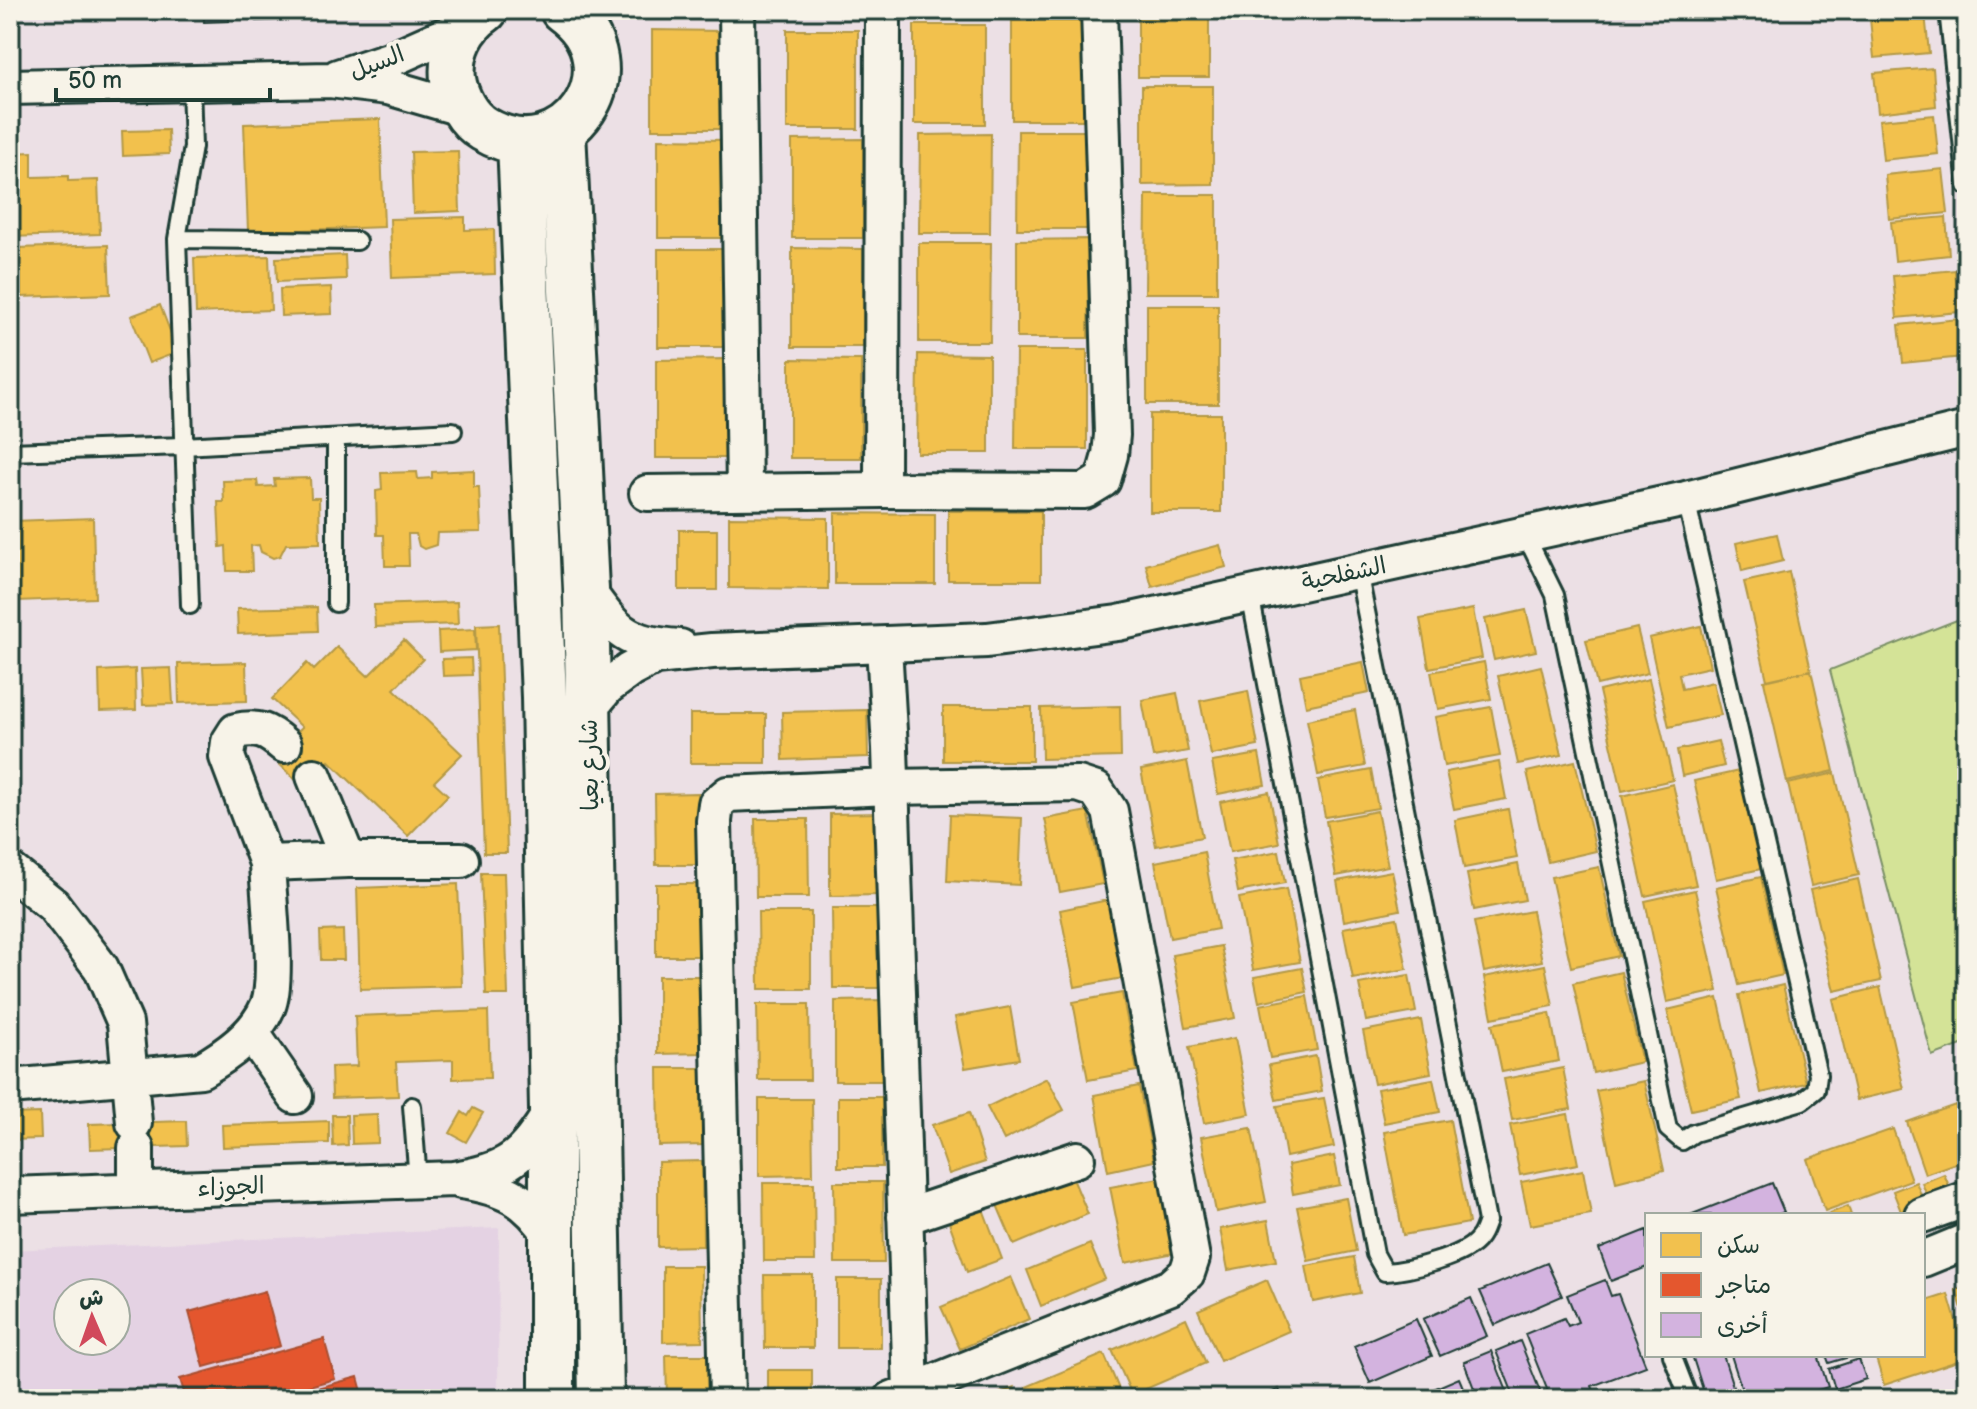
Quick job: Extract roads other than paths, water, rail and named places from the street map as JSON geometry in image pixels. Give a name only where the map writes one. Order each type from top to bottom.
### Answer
[{"type":"main road","points":[[476,18],[457,45],[452,67],[454,89],[464,109],[479,126],[498,137],[520,142],[542,140],[563,131],[579,117],[591,99],[596,78],[595,56],[588,35],[575,18],[563,10]]},
{"type":"main road","name":"شارع بعيا","points":[[563,131],[586,589],[601,1399]]},
{"type":"main road","name":"شارع بعيا","points":[[520,142],[544,697],[552,1110],[552,1399]]},
{"type":"street","points":[[737,10],[744,491]]},
{"type":"street","points":[[882,490],[883,10]]},
{"type":"street","points":[[647,493],[1085,491],[1103,480],[1112,435],[1099,10]]},
{"type":"street","name":"السيل","points":[[330,80],[389,60],[476,18]]},
{"type":"street","name":"السيل","points":[[10,87],[330,80],[388,87],[464,109]]},
{"type":"street","name":"الشفلحية","points":[[589,709],[607,687],[655,657],[712,651],[987,640],[1118,623],[1686,499],[1967,429]]},
{"type":"street","name":"الشفلحية","points":[[586,589],[613,626],[626,637],[652,646],[712,651]]},
{"type":"street","points":[[727,1399],[714,821],[716,804],[728,794],[890,787],[1078,784],[1096,790],[1110,811],[1192,1258],[1187,1273],[1171,1287],[902,1395],[905,1217],[890,787],[884,646]]},
{"type":"street","points":[[10,1087],[201,1070],[221,1059],[251,1032],[268,1005],[272,967],[267,863],[227,757],[229,742],[236,731],[251,727],[267,730],[284,745]]},
{"type":"street","points":[[314,776],[348,860]]},
{"type":"street","points":[[267,863],[461,860]]},
{"type":"street","points":[[10,870],[53,905],[101,968],[125,1023],[132,1078],[136,1190]]},
{"type":"street","points":[[251,1032],[295,1096]]},
{"type":"street","points":[[453,1179],[495,1170],[513,1160],[529,1146],[552,1110]]},
{"type":"street","points":[[905,1217],[1077,1159]]},
{"type":"street","points":[[453,1179],[509,1193],[527,1205],[551,1236]]},
{"type":"street","name":"الجوزاء","points":[[10,1195],[453,1179]]},
{"type":"street","points":[[1925,1214],[1967,1199]]},
{"type":"street","points":[[1925,1258],[1967,1241]]},
{"type":"lane","points":[[1948,10],[1962,87],[1967,186]]},
{"type":"lane","points":[[190,605],[177,239],[193,147],[191,84]]},
{"type":"lane","points":[[177,239],[357,241]]},
{"type":"lane","points":[[10,452],[453,431]]},
{"type":"lane","points":[[336,438],[336,603]]},
{"type":"lane","points":[[1525,534],[1555,595],[1668,1129],[1682,1141],[1694,1133],[1802,1101],[1816,1090],[1818,1075],[1686,499]]},
{"type":"lane","points":[[1250,594],[1375,1254],[1385,1272],[1401,1272],[1467,1250],[1480,1238],[1487,1221],[1358,571]]},
{"type":"lane","points":[[412,1106],[418,1180]]},
{"type":"lane","points":[[1673,1357],[1689,1399]]}]
